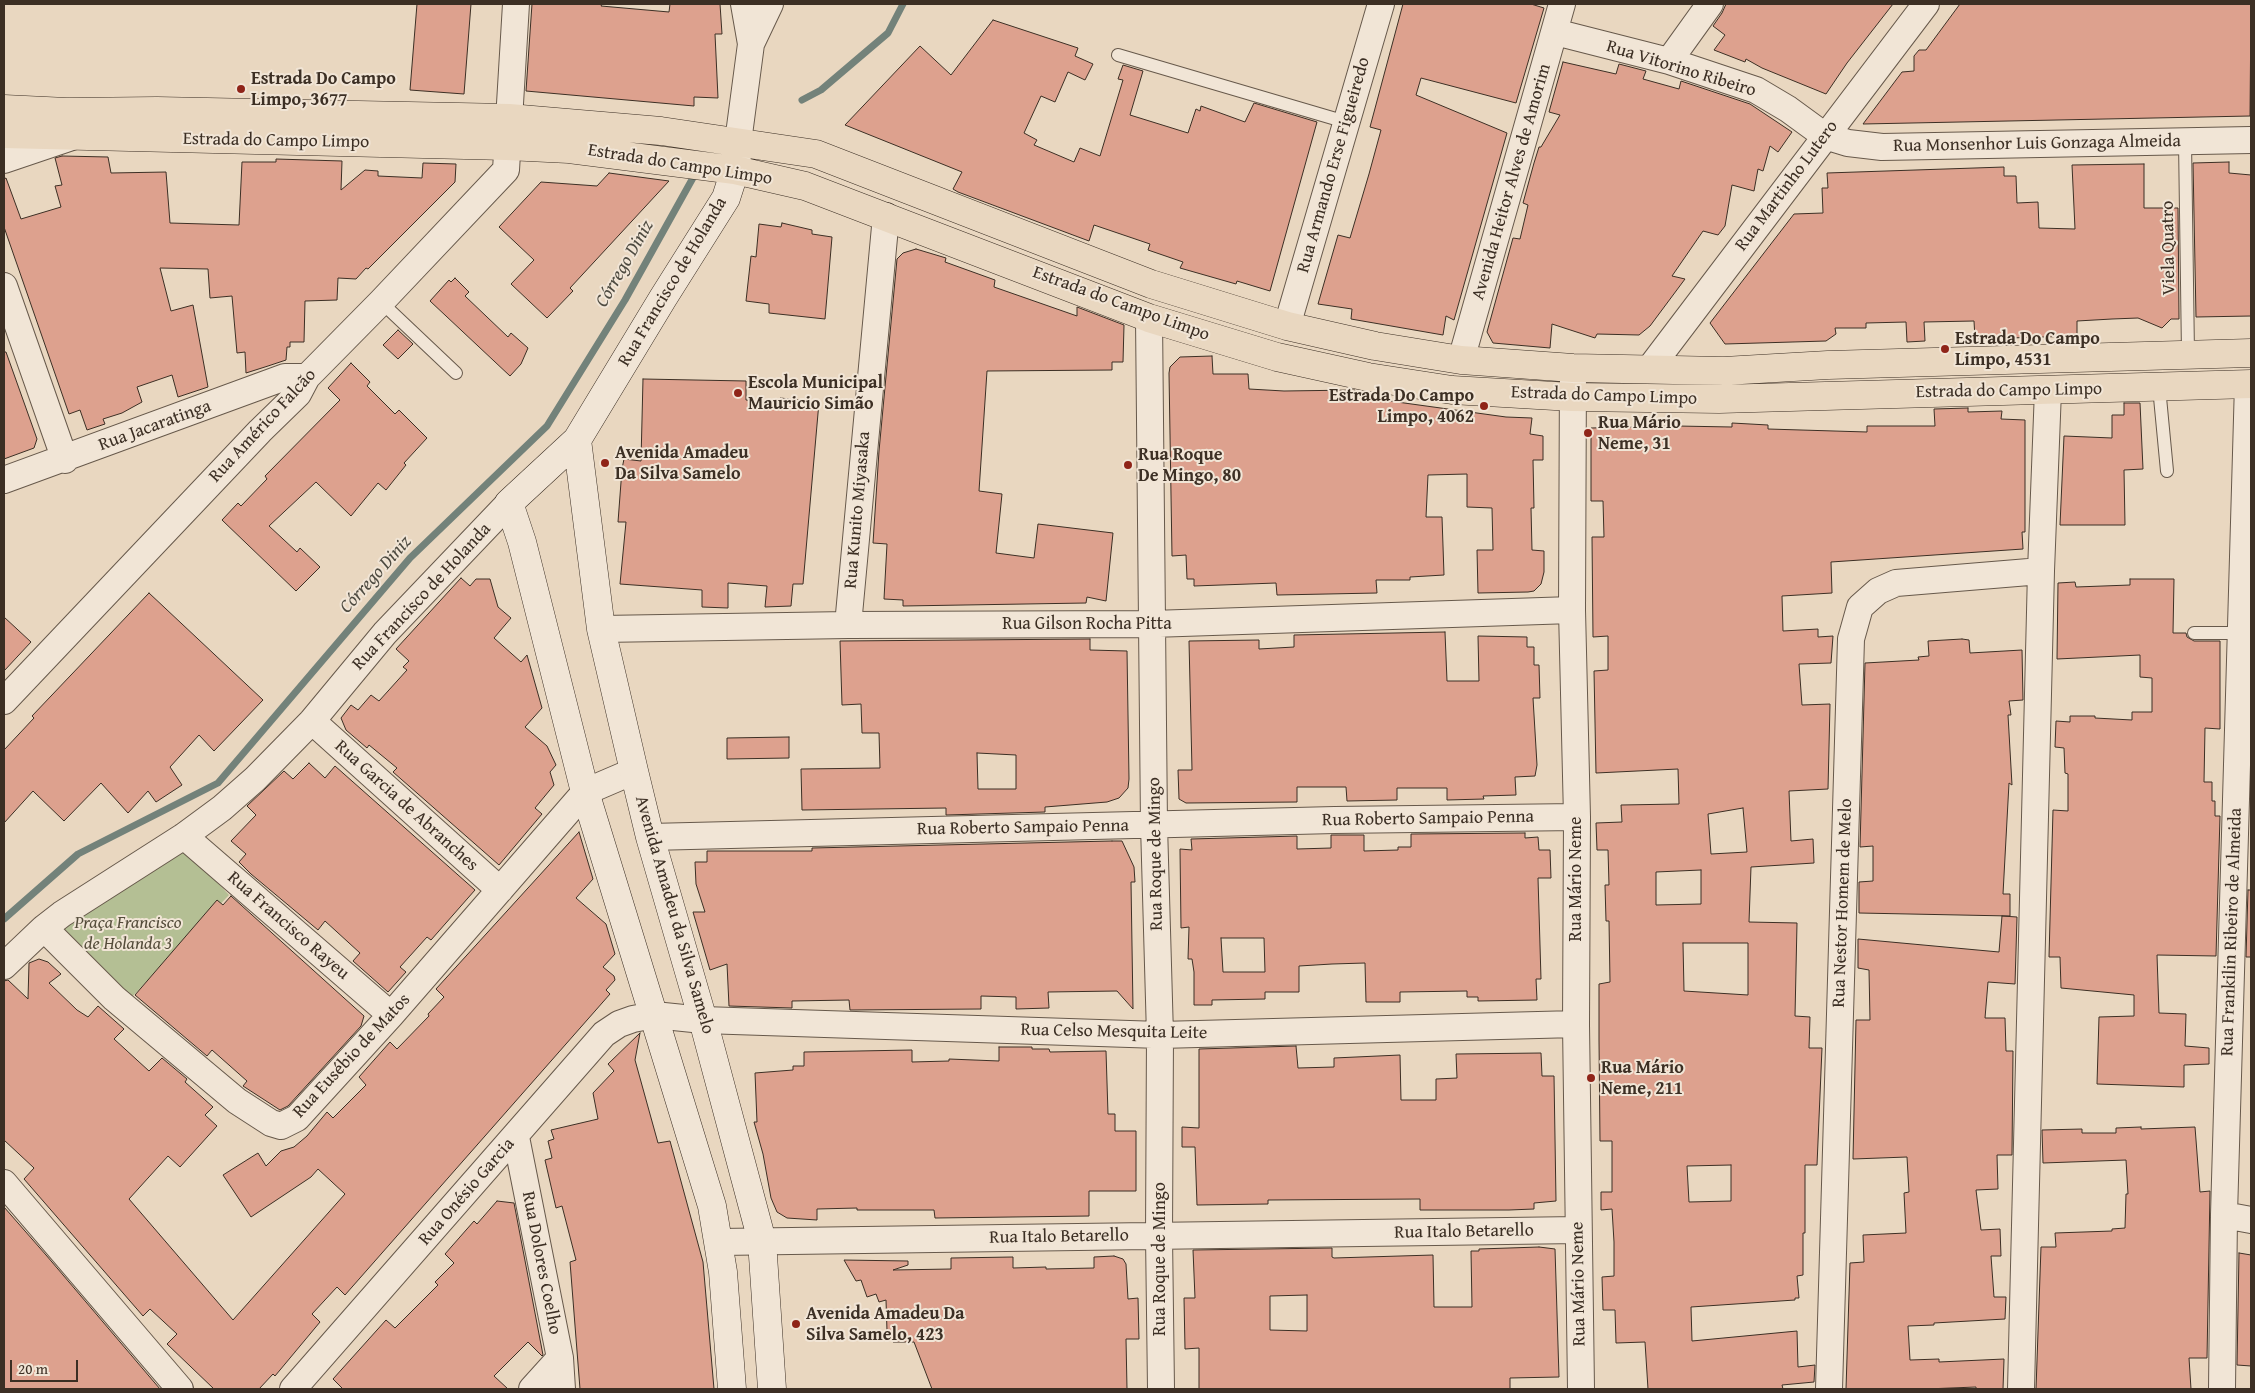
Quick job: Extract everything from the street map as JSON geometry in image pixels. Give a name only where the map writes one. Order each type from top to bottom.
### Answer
[{"type":"main road","name":"Estrada do Campo Limpo","points":[[4,108],[67,112],[177,111],[510,118],[660,131],[816,154],[1151,284],[1287,326],[1376,346],[1461,360],[1573,368],[1650,368],[1724,371],[1838,364],[2251,353]]},
{"type":"main road","name":"Estrada do Campo Limpo","points":[[4,134],[570,149],[735,170],[804,186],[1149,318],[1277,357],[1368,377],[1452,390],[1572,397],[1720,399],[2250,384]]},
{"type":"street","name":"Rua Américo Falcão","points":[[4,702],[260,431],[298,394],[307,377],[382,302],[506,170],[516,4]]},
{"type":"street","points":[[738,142],[751,44],[744,4]]},
{"type":"street","points":[[751,44],[770,4]]},
{"type":"street","name":"Rua Armando Erse Figueiredo","points":[[1287,326],[1381,4]]},
{"type":"street","name":"Avenida Heitor Alves de Amorim","points":[[1461,360],[1562,4]]},
{"type":"street","points":[[1669,61],[1710,4]]},
{"type":"street","name":"Rua Martinho Lutero","points":[[1650,368],[1926,4]]},
{"type":"street","name":"Rua Vitorino Ribeiro","points":[[1555,32],[1669,61],[1756,90],[1788,109],[1825,136]]},
{"type":"street","name":"Rua Monsenhor Luis Gonzaga Almeida","points":[[1825,136],[1848,144],[1882,147],[2251,140]]},
{"type":"street","points":[[4,160],[73,137]]},
{"type":"street","name":"Rua Francisco de Holanda","points":[[4,966],[44,928],[79,902],[184,836],[222,808],[255,779],[312,721],[385,633],[510,503],[577,440],[726,198],[735,170],[738,142]]},
{"type":"street","name":"Rua Kunito Miyasaka","points":[[848,625],[886,216]]},
{"type":"street","points":[[4,286],[65,460]]},
{"type":"street","name":"Rua Roque de Mingo","points":[[1149,318],[1154,825],[1160,1035],[1159,1236],[1161,1389]]},
{"type":"street","name":"Rua Mário Neme","points":[[1573,368],[1572,610],[1576,817],[1578,1230],[1582,1389]]},
{"type":"street","name":"Rua Jacaratinga","points":[[4,480],[65,460],[285,377],[307,377]]},
{"type":"street","name":"Rua Frankilin Ribeiro de Almeida","points":[[2222,1389],[2224,1215],[2241,983],[2241,633],[2250,384]]},
{"type":"street","points":[[2021,1389],[2041,571],[2048,390]]},
{"type":"street","name":"Avenida Amadeu da Silva Samelo","points":[[577,440],[601,629],[650,837],[703,1020],[762,1241],[772,1389]]},
{"type":"street","points":[[510,503],[522,542],[585,792],[712,1206],[720,1242],[732,1389]]},
{"type":"street","name":"Rua Nestor Homem de Melo","points":[[1829,1389],[1851,639],[1860,607],[1878,591],[1896,583],[2041,571]]},
{"type":"street","name":"Rua Gilson Rocha Pitta","points":[[601,629],[848,625],[1152,624],[1572,610]]},
{"type":"street","name":"Rua Garcia de Abranches","points":[[312,721],[500,890]]},
{"type":"street","points":[[585,792],[634,771]]},
{"type":"street","name":"Rua Eusébio de Matos","points":[[44,928],[114,998],[237,1101],[271,1123],[281,1126],[297,1118],[392,1016],[585,792]]},
{"type":"street","name":"Rua Roberto Sampaio Penna","points":[[650,837],[1576,817]]},
{"type":"street","name":"Rua Francisco Rayeu","points":[[184,836],[392,1016]]},
{"type":"street","name":"Rua Celso Mesquita Leite","points":[[654,1015],[703,1020],[1160,1035],[1576,1024]]},
{"type":"street","name":"Rua Onésio Garcia","points":[[293,1389],[604,1034],[619,1024],[654,1015]]},
{"type":"street","name":"Rua Dolores Coelho","points":[[516,1136],[560,1358],[562,1389]]},
{"type":"street","points":[[4,1183],[180,1389]]},
{"type":"street","points":[[2224,1215],[2251,1220]]},
{"type":"street","name":"Rua Italo Betarello","points":[[720,1242],[1578,1230]]},
{"type":"street","points":[[532,1389],[560,1358]]},
{"type":"lane","points":[[1118,55],[1346,122]]},
{"type":"lane","name":"Viela Quatro","points":[[2185,140],[2188,354]]},
{"type":"lane","points":[[382,302],[456,373]]},
{"type":"lane","points":[[2159,387],[2167,471]]},
{"type":"lane","points":[[2194,633],[2241,633]]},
{"type":"green space","name":"Praça Francisco de Holanda 3","points":[[183,845],[229,895],[129,1000],[54,924]]},
{"type":"building","points":[[417,4],[471,4],[464,94],[410,90]]},
{"type":"building","points":[[532,4],[602,4],[601,6],[669,12],[670,4],[720,4],[722,34],[715,34],[718,98],[694,97],[694,106],[526,91]]},
{"type":"building","points":[[1403,4],[1531,4],[1544,8],[1516,103],[1421,78],[1416,95],[1507,133],[1454,320],[1446,316],[1443,335],[1351,319],[1352,309],[1318,304],[1338,235],[1350,238],[1369,174],[1381,130],[1370,127]]},
{"type":"building","points":[[1726,4],[1893,4],[1847,63],[1826,94],[1762,68],[1746,59],[1745,62],[1714,50],[1725,35],[1713,26]]},
{"type":"building","points":[[1960,4],[2251,4],[2250,116],[1863,124],[1902,72],[1914,71],[1914,56],[1919,50],[1926,50]]},
{"type":"building","points":[[993,20],[1078,48],[1075,56],[1093,64],[1085,80],[1068,72],[1055,102],[1041,96],[1024,133],[1037,140],[1034,145],[1074,162],[1080,148],[1100,156],[1123,80],[1118,79],[1123,65],[1143,71],[1130,115],[1188,133],[1196,109],[1200,111],[1201,106],[1245,122],[1254,103],[1317,122],[1270,291],[1237,281],[1236,284],[1180,268],[1183,262],[1148,250],[1150,244],[1094,225],[1089,241],[958,192],[953,189],[962,172],[845,125],[920,46],[951,75]]},
{"type":"building","points":[[1563,62],[1616,74],[1619,64],[1646,71],[1643,79],[1679,89],[1681,81],[1750,104],[1792,132],[1778,152],[1770,146],[1763,171],[1758,169],[1754,191],[1732,185],[1725,226],[1718,235],[1703,231],[1672,276],[1685,279],[1650,326],[1639,335],[1597,334],[1595,338],[1552,324],[1550,348],[1493,343],[1487,332],[1513,238],[1520,239],[1528,205],[1523,203],[1534,163],[1539,147],[1541,147],[1560,115],[1549,112]]},
{"type":"building","points":[[62,156],[108,157],[111,173],[166,172],[170,223],[239,225],[242,162],[276,162],[276,159],[342,161],[341,190],[365,170],[378,171],[378,176],[422,178],[423,163],[456,164],[455,182],[368,269],[366,268],[356,279],[338,278],[337,300],[305,301],[304,342],[290,342],[290,347],[287,347],[286,360],[246,373],[245,352],[237,353],[232,296],[210,298],[208,269],[160,268],[171,311],[193,305],[208,387],[178,397],[172,375],[137,387],[142,402],[122,413],[103,419],[105,424],[87,430],[80,410],[69,414],[4,227],[4,179],[6,178],[21,219],[61,207],[55,186],[62,185],[55,158]]},
{"type":"building","points":[[2229,162],[2229,173],[2251,175],[2251,316],[2196,317],[2193,163]]},
{"type":"building","points":[[2144,164],[2144,208],[2178,208],[2179,319],[2171,319],[2162,328],[2138,318],[2077,321],[2077,336],[1975,339],[1974,321],[1924,322],[1925,341],[1907,342],[1906,322],[1866,323],[1866,328],[1835,328],[1836,334],[1826,341],[1725,344],[1710,323],[1794,214],[1823,213],[1822,188],[1828,188],[1827,173],[2004,167],[2004,176],[2016,176],[2017,203],[2038,202],[2039,228],[2075,229],[2072,165]]},
{"type":"building","points":[[609,173],[669,181],[570,288],[573,291],[547,318],[511,284],[534,260],[499,227],[541,182],[597,186]]},
{"type":"building","points":[[782,223],[812,230],[812,234],[832,237],[825,319],[769,313],[769,304],[746,301],[751,256],[756,257],[759,224],[781,227]]},
{"type":"building","points":[[916,249],[946,258],[945,262],[995,280],[994,287],[1077,316],[1077,307],[1124,325],[1123,362],[1112,362],[1112,370],[987,371],[979,491],[1002,494],[996,553],[1034,558],[1038,524],[1113,533],[1106,601],[1087,597],[1086,603],[903,606],[903,600],[884,599],[887,544],[873,543],[879,451],[897,259],[903,253]]},
{"type":"building","points":[[455,278],[469,292],[465,296],[508,337],[511,333],[528,348],[521,364],[510,376],[430,301],[449,280],[451,282]]},
{"type":"building","points":[[398,330],[413,344],[398,359],[383,345]]},
{"type":"building","points":[[4,352],[6,352],[37,439],[34,448],[4,459]]},
{"type":"building","points":[[1212,356],[1213,374],[1248,374],[1249,389],[1284,391],[1355,390],[1355,395],[1397,402],[1506,417],[1532,418],[1530,434],[1543,436],[1543,460],[1533,460],[1534,508],[1531,508],[1532,550],[1544,551],[1544,572],[1541,584],[1534,591],[1528,592],[1478,593],[1477,550],[1493,550],[1492,508],[1467,507],[1467,474],[1428,475],[1426,517],[1442,517],[1444,575],[1410,577],[1410,580],[1376,580],[1377,593],[1277,595],[1276,583],[1194,586],[1194,579],[1187,579],[1186,555],[1172,556],[1169,373],[1170,367],[1180,357]]},
{"type":"building","points":[[351,363],[370,382],[367,386],[395,414],[399,410],[427,438],[404,463],[406,465],[386,490],[378,483],[351,516],[316,482],[269,526],[297,552],[300,548],[320,567],[296,591],[222,520],[238,503],[241,506],[267,479],[265,476],[340,400],[328,388]]},
{"type":"building","points":[[643,379],[746,381],[746,400],[780,404],[780,398],[819,402],[803,584],[793,584],[791,606],[765,607],[767,586],[728,583],[728,608],[702,607],[702,590],[620,584],[626,522],[618,522],[622,469],[624,459],[641,461]]},
{"type":"building","points":[[2124,403],[2140,403],[2143,469],[2124,470],[2125,525],[2060,525],[2064,436],[2112,438],[2112,415],[2124,415]]},
{"type":"building","points":[[1968,408],[1968,412],[2002,411],[2001,419],[2025,420],[2025,532],[2022,532],[2023,549],[1831,562],[1832,593],[1782,596],[1783,631],[1818,629],[1818,637],[1833,636],[1831,663],[1799,664],[1802,705],[1830,704],[1828,789],[1789,791],[1791,841],[1813,839],[1814,863],[1751,867],[1749,922],[1797,923],[1795,1016],[1810,1017],[1809,1048],[1822,1048],[1817,1165],[1805,1165],[1803,1275],[1797,1276],[1799,1298],[1795,1298],[1795,1300],[1691,1307],[1692,1341],[1797,1331],[1798,1367],[1815,1365],[1814,1382],[1782,1385],[1783,1389],[1648,1389],[1645,1342],[1616,1343],[1615,1310],[1603,1310],[1602,1277],[1614,1276],[1612,1209],[1601,1210],[1601,1192],[1612,1192],[1612,1141],[1600,1141],[1599,984],[1610,982],[1609,921],[1606,921],[1605,885],[1609,885],[1608,850],[1597,850],[1596,823],[1622,822],[1621,805],[1679,804],[1678,769],[1596,773],[1594,671],[1608,670],[1608,636],[1593,637],[1592,537],[1604,537],[1603,501],[1591,501],[1591,428],[1732,427],[1732,423],[1768,425],[1768,429],[1867,432],[1867,426],[1935,426],[1934,409]],"holes":[[[1743,808],[1747,852],[1711,854],[1708,814]],[[1701,870],[1701,904],[1656,905],[1656,872]],[[1683,943],[1748,943],[1748,995],[1684,991]],[[1731,1165],[1731,1201],[1689,1202],[1687,1166]]]},
{"type":"building","points":[[461,578],[470,586],[476,579],[490,579],[498,607],[511,618],[494,638],[521,662],[527,655],[542,708],[525,727],[547,746],[556,765],[550,772],[554,785],[535,808],[542,814],[499,865],[393,772],[397,768],[369,745],[367,748],[346,730],[341,718],[351,705],[358,710],[371,695],[379,701],[407,670],[403,667],[409,661],[396,649]]},
{"type":"building","points":[[2130,579],[2174,579],[2173,633],[2186,633],[2187,637],[2194,641],[2220,641],[2220,729],[2205,728],[2204,782],[2212,782],[2212,801],[2215,801],[2215,816],[2220,816],[2216,956],[2157,955],[2159,1013],[2186,1014],[2185,1046],[2209,1048],[2209,1064],[2184,1065],[2184,1087],[2097,1084],[2099,1017],[2134,1016],[2134,995],[2061,988],[2060,957],[2049,957],[2053,810],[2068,811],[2068,774],[2065,773],[2064,748],[2055,747],[2056,721],[2070,722],[2070,716],[2095,716],[2095,718],[2132,720],[2132,712],[2152,712],[2152,678],[2140,677],[2140,655],[2057,659],[2058,583],[2075,582],[2076,587],[2130,585]]},
{"type":"building","points":[[149,593],[263,700],[214,751],[199,735],[170,767],[182,785],[156,802],[148,791],[128,813],[101,783],[64,821],[33,791],[4,823],[4,750],[34,718],[32,716]]},
{"type":"building","points":[[4,617],[31,642],[4,671]]},
{"type":"building","points":[[1445,632],[1447,681],[1479,681],[1478,636],[1527,637],[1527,647],[1534,647],[1534,665],[1539,665],[1540,698],[1533,698],[1537,765],[1535,776],[1515,777],[1516,795],[1483,796],[1484,799],[1447,800],[1447,788],[1397,788],[1397,800],[1347,801],[1346,787],[1297,787],[1297,802],[1186,803],[1179,799],[1178,770],[1192,770],[1189,641],[1259,640],[1259,649],[1294,647],[1294,635]]},
{"type":"building","points":[[1090,639],[1090,650],[1127,651],[1128,788],[1119,798],[1107,802],[1045,807],[1045,812],[946,815],[946,808],[802,810],[801,769],[880,768],[879,733],[862,733],[861,704],[842,705],[840,641]],"holes":[[[977,753],[1016,755],[1016,789],[978,789]]]},
{"type":"building","points":[[1969,640],[1970,653],[2022,650],[2023,700],[2009,701],[2011,715],[2008,715],[2012,785],[2009,783],[2003,894],[2010,894],[2010,916],[1859,913],[1859,882],[1873,881],[1873,846],[1860,847],[1865,663],[1919,660],[1918,657],[1929,656],[1928,641]]},
{"type":"building","points":[[789,737],[789,758],[727,759],[727,738]]},
{"type":"building","points":[[309,763],[325,778],[335,766],[475,890],[431,940],[427,937],[400,967],[406,972],[388,992],[353,961],[360,953],[325,921],[318,930],[251,874],[239,862],[246,854],[231,841],[256,815],[247,806],[284,771],[293,779]]},
{"type":"building","points":[[579,832],[593,879],[576,898],[606,924],[615,954],[603,967],[614,976],[615,980],[606,990],[610,994],[345,1295],[337,1287],[312,1314],[320,1322],[275,1376],[273,1374],[259,1389],[214,1389],[167,1344],[177,1334],[150,1309],[143,1316],[24,1179],[34,1168],[4,1140],[4,981],[8,980],[28,999],[29,963],[39,959],[48,962],[61,974],[49,983],[77,1010],[88,1017],[98,1006],[124,1029],[114,1039],[149,1071],[162,1058],[187,1079],[185,1082],[213,1107],[205,1115],[217,1126],[180,1167],[168,1156],[129,1199],[233,1320],[345,1194],[318,1169],[311,1177],[251,1217],[223,1175],[258,1153],[266,1166],[281,1151],[294,1147],[307,1136],[327,1112],[333,1118],[366,1085],[359,1077],[390,1042],[397,1049],[429,1016],[428,1014],[444,997],[436,989]]},
{"type":"building","points":[[1525,833],[1525,838],[1538,837],[1539,850],[1550,850],[1551,878],[1538,878],[1541,979],[1536,979],[1537,1000],[1478,1001],[1478,997],[1467,997],[1467,991],[1400,992],[1400,1002],[1366,1002],[1365,963],[1299,966],[1299,992],[1265,992],[1265,999],[1212,1000],[1212,1005],[1194,1005],[1194,972],[1192,959],[1188,959],[1189,927],[1181,928],[1180,849],[1192,850],[1191,839],[1297,836],[1297,849],[1331,848],[1331,835],[1364,835],[1364,851],[1398,850],[1398,847],[1411,847],[1411,834]],"holes":[[[1221,938],[1264,938],[1265,972],[1223,972]]]},
{"type":"building","points":[[1122,841],[1134,867],[1135,882],[1131,882],[1133,1009],[1117,991],[1048,992],[1049,1008],[1016,1009],[1016,997],[981,996],[981,1009],[850,1010],[849,1000],[792,1001],[792,1008],[729,1006],[727,964],[710,970],[693,912],[705,912],[696,884],[695,862],[707,862],[707,851],[812,851],[812,848]]},
{"type":"building","points":[[2248,890],[2251,890],[2251,957],[2246,957]]},
{"type":"building","points":[[231,896],[364,1016],[361,1026],[288,1106],[280,1110],[243,1086],[247,1081],[212,1050],[207,1056],[135,995],[217,900],[223,905]]},
{"type":"building","points":[[2002,916],[2017,917],[2015,984],[1988,982],[1985,1018],[2005,1018],[2006,1051],[2013,1051],[2012,1155],[1997,1155],[1998,1189],[1976,1190],[1981,1230],[2000,1229],[2001,1256],[1991,1256],[1994,1297],[2006,1297],[2005,1319],[1908,1326],[1910,1360],[1939,1359],[1939,1362],[2004,1359],[2003,1389],[1976,1389],[1976,1387],[1846,1389],[1850,1263],[1864,1262],[1863,1235],[1906,1233],[1904,1193],[1909,1192],[1907,1157],[1853,1159],[1856,1020],[1870,1020],[1869,970],[1858,968],[1858,939],[1999,952]]},
{"type":"building","points":[[640,1033],[635,1060],[658,1143],[670,1141],[703,1262],[714,1389],[580,1389],[570,1262],[576,1260],[562,1206],[556,1208],[545,1160],[552,1158],[548,1141],[554,1139],[551,1130],[598,1119],[593,1093],[614,1071],[608,1064]]},
{"type":"building","points":[[1296,1046],[1298,1068],[1334,1067],[1334,1058],[1400,1055],[1401,1100],[1436,1100],[1436,1079],[1457,1078],[1456,1054],[1541,1053],[1542,1076],[1554,1076],[1556,1201],[1534,1203],[1534,1209],[1509,1210],[1420,1210],[1420,1199],[1268,1200],[1268,1204],[1197,1205],[1195,1147],[1182,1147],[1182,1127],[1199,1128],[1199,1049]]},
{"type":"building","points":[[999,1047],[1032,1047],[1032,1049],[1049,1049],[1050,1052],[1106,1051],[1108,1114],[1115,1114],[1115,1131],[1136,1131],[1136,1191],[1089,1191],[1089,1216],[935,1218],[934,1210],[857,1210],[857,1208],[817,1209],[817,1220],[787,1218],[777,1212],[771,1198],[763,1154],[754,1122],[757,1122],[755,1073],[793,1070],[793,1066],[804,1066],[804,1052],[912,1050],[912,1062],[949,1061],[949,1059],[999,1061]]},
{"type":"building","points":[[2141,1127],[2141,1129],[2195,1127],[2200,1192],[2210,1191],[2207,1358],[2189,1358],[2191,1389],[2036,1389],[2041,1247],[2056,1247],[2055,1233],[2112,1231],[2112,1229],[2125,1228],[2126,1194],[2128,1194],[2126,1160],[2043,1163],[2042,1130],[2082,1129],[2082,1133],[2116,1133],[2116,1128]]},
{"type":"building","points":[[497,1201],[514,1203],[543,1355],[528,1342],[494,1376],[508,1389],[343,1389],[333,1379],[386,1320],[395,1328],[438,1285],[435,1282],[454,1263],[445,1254],[474,1221],[477,1224]]},
{"type":"building","points":[[4,1207],[46,1255],[160,1389],[4,1389]]},
{"type":"building","points":[[1539,1247],[1555,1249],[1559,1377],[1510,1378],[1510,1389],[1199,1389],[1199,1348],[1185,1349],[1184,1298],[1195,1298],[1193,1250],[1332,1248],[1332,1257],[1334,1258],[1433,1255],[1434,1307],[1472,1307],[1471,1251],[1479,1251],[1479,1249]],"holes":[[[1307,1295],[1307,1331],[1270,1330],[1270,1296]]]},
{"type":"building","points":[[2239,1253],[2251,1255],[2251,1366],[2237,1365]]},
{"type":"building","points":[[1114,1256],[1123,1259],[1126,1264],[1128,1299],[1138,1298],[1139,1339],[1126,1339],[1127,1389],[932,1389],[914,1342],[893,1342],[887,1331],[886,1300],[879,1302],[876,1294],[867,1297],[861,1280],[856,1281],[844,1260],[908,1261],[908,1265],[893,1270],[951,1269],[951,1258],[1013,1257],[1013,1268],[1046,1267],[1046,1269],[1094,1268],[1094,1257]]},
{"type":"waterway","points":[[802,100],[821,90],[888,33],[903,4]]},
{"type":"waterway","name":"Córrego Diniz","points":[[4,919],[78,854],[218,783],[410,558],[547,426],[625,300],[694,176]]},
{"type":"place","name":"Estrada Do Campo Limpo, 3677","points":[[241,89]]},
{"type":"place","name":"Estrada Do Campo Limpo, 4531","points":[[1945,349]]},
{"type":"place","name":"Escola Municipal Mauricio Simão","points":[[738,393]]},
{"type":"place","name":"Estrada Do Campo Limpo, 4062","points":[[1484,406]]},
{"type":"place","name":"Rua Mário Neme, 31","points":[[1588,433]]},
{"type":"place","name":"Avenida Amadeu Da Silva Samelo","points":[[605,463]]},
{"type":"place","name":"Rua Roque De Mingo, 80","points":[[1128,465]]},
{"type":"place","name":"Rua Mário Neme, 211","points":[[1591,1078]]},
{"type":"place","name":"Avenida Amadeu Da Silva Samelo, 423","points":[[796,1324]]}]
